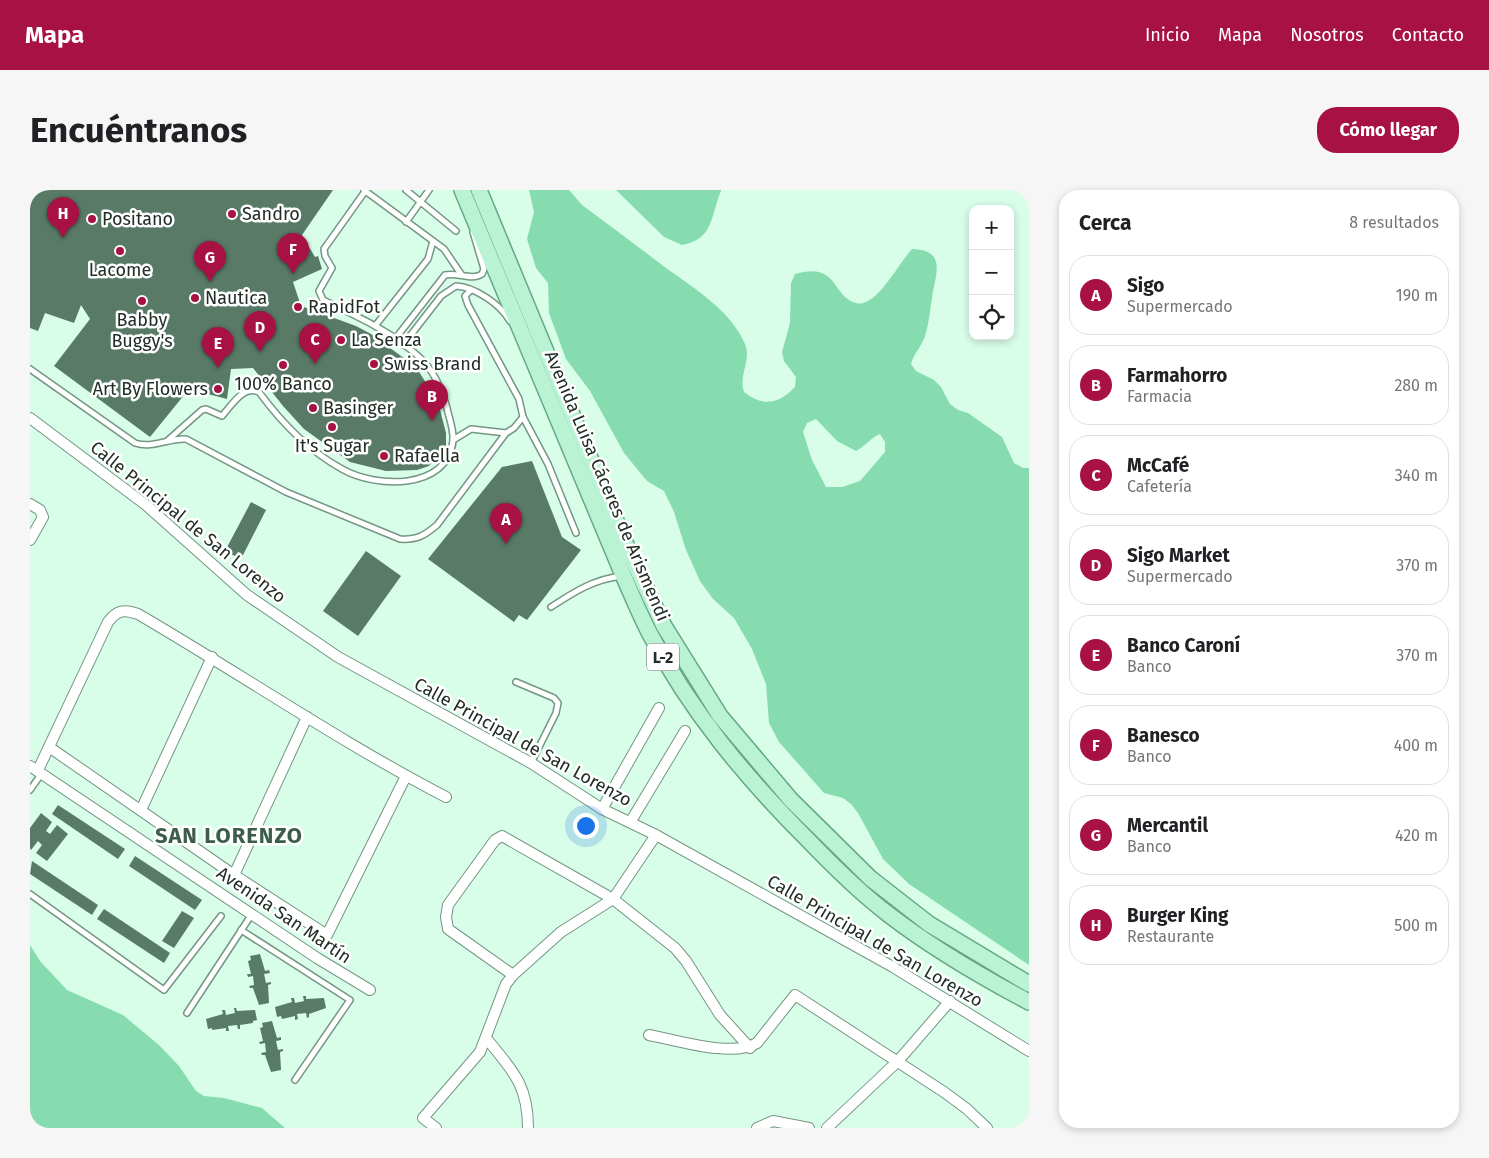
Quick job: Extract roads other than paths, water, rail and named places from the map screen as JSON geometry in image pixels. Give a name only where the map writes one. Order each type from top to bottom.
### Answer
[{"type":"main road","name":"Avenida Luisa Cáceres de Arismendi","points":[[462,190],[623,576],[650,634],[689,699],[728,754],[779,812],[835,868],[888,914],[952,958],[1029,1002]]},
{"type":"main road","name":"Avenida Luisa Cáceres de Arismendi","points":[[479,190],[629,552],[664,626],[720,716],[784,793],[870,878],[929,924],[1029,984]]},
{"type":"street","name":"Calle Principal de San Lorenzo","points":[[30,418],[146,505],[255,601],[338,657],[531,763],[602,809],[631,821],[950,1001],[1029,1051]]},
{"type":"street","points":[[30,540],[42,517],[40,510],[33,506]]},
{"type":"street","points":[[36,770],[49,747],[101,634],[114,614],[121,610],[138,614],[406,776],[446,796]]},
{"type":"street","points":[[141,810],[212,657]]},
{"type":"street","points":[[602,809],[659,708]]},
{"type":"street","points":[[234,875],[307,717]]},
{"type":"street","points":[[631,821],[685,730]]},
{"type":"street","points":[[49,747],[234,875],[327,935],[406,776]]},
{"type":"street","name":"Avenida San Martín","points":[[36,770],[370,990]]},
{"type":"street","points":[[436,1128],[423,1118],[480,1052],[506,984],[513,975],[561,932],[613,899],[656,835]]},
{"type":"street","points":[[513,975],[448,929],[446,917],[448,905],[495,840],[502,836],[613,899],[676,948],[720,1016],[750,1048]]},
{"type":"street","points":[[649,1034],[713,1048],[750,1048],[757,1043],[795,995],[898,1061],[968,1109],[987,1128]]},
{"type":"street","points":[[827,1128],[898,1061],[950,1001]]},
{"type":"street","points":[[486,1038],[509,1066],[523,1091],[527,1101],[528,1128]]},
{"type":"street","points":[[757,1128],[773,1121],[809,1128]]},
{"type":"lane","points":[[167,441],[202,410],[206,409],[222,416],[247,390],[254,390],[259,392],[301,439],[342,469],[359,477],[383,481],[401,481],[432,473],[444,463],[453,440],[441,387],[418,356],[395,339],[375,326],[323,300],[319,291],[332,268],[325,256],[324,249],[365,190],[444,249],[461,274]]},
{"type":"lane","points":[[406,190],[456,231]]},
{"type":"lane","points":[[406,222],[429,190]]},
{"type":"lane","points":[[395,339],[445,275],[478,276],[484,269],[475,242],[470,209]]},
{"type":"lane","points":[[375,326],[428,259],[433,241]]},
{"type":"lane","points":[[403,345],[448,288],[462,286],[488,299],[505,314],[549,402]]},
{"type":"lane","points":[[470,291],[465,296],[468,305],[519,399],[523,417],[548,464],[576,533]]},
{"type":"lane","points":[[30,369],[135,443],[150,446],[167,441],[186,439],[286,492],[400,539],[412,540],[425,535],[437,525],[506,433],[514,428],[523,417]]},
{"type":"lane","points":[[453,440],[471,428],[506,433]]},
{"type":"lane","points":[[551,608],[582,587],[606,578],[623,576]]},
{"type":"lane","points":[[516,682],[554,698],[558,703],[556,713],[531,763]]},
{"type":"lane","points":[[30,790],[36,770]]},
{"type":"lane","points":[[30,894],[164,990],[221,916]]},
{"type":"lane","points":[[187,1013],[252,914]]},
{"type":"lane","points":[[242,930],[350,1000],[295,1080]]},
{"type":"place","name":"Sandro","points":[[232,214]]},
{"type":"place","name":"Positano","points":[[92,219]]},
{"type":"place","name":"Burger King","points":[[63,238]]},
{"type":"place","name":"Lacome","points":[[120,251]]},
{"type":"place","name":"Banesco","points":[[293,274]]},
{"type":"place","name":"Mercantil","points":[[210,282]]},
{"type":"place","name":"Nautica","points":[[195,298]]},
{"type":"place","name":"Babby Buggy's","points":[[142,301]]},
{"type":"place","name":"RapidFot","points":[[298,307]]},
{"type":"place","name":"La Senza","points":[[341,340]]},
{"type":"place","name":"Sigo Market","points":[[260,352]]},
{"type":"place","name":"McCafé","points":[[315,364]]},
{"type":"place","name":"Swiss Brand","points":[[374,364]]},
{"type":"place","name":"100% Banco","points":[[283,365]]},
{"type":"place","name":"Banco Caroní","points":[[218,368]]},
{"type":"place","name":"Art By Flowers","points":[[218,389]]},
{"type":"place","name":"Basinger","points":[[313,408]]},
{"type":"place","name":"Farmahorro","points":[[432,421]]},
{"type":"place","name":"It's Sugar","points":[[332,427]]},
{"type":"place","name":"Rafaella","points":[[384,456]]},
{"type":"place","name":"Sigo","points":[[506,544]]},
{"type":"district","name":"SAN LORENZO","points":[[229,835]]}]
